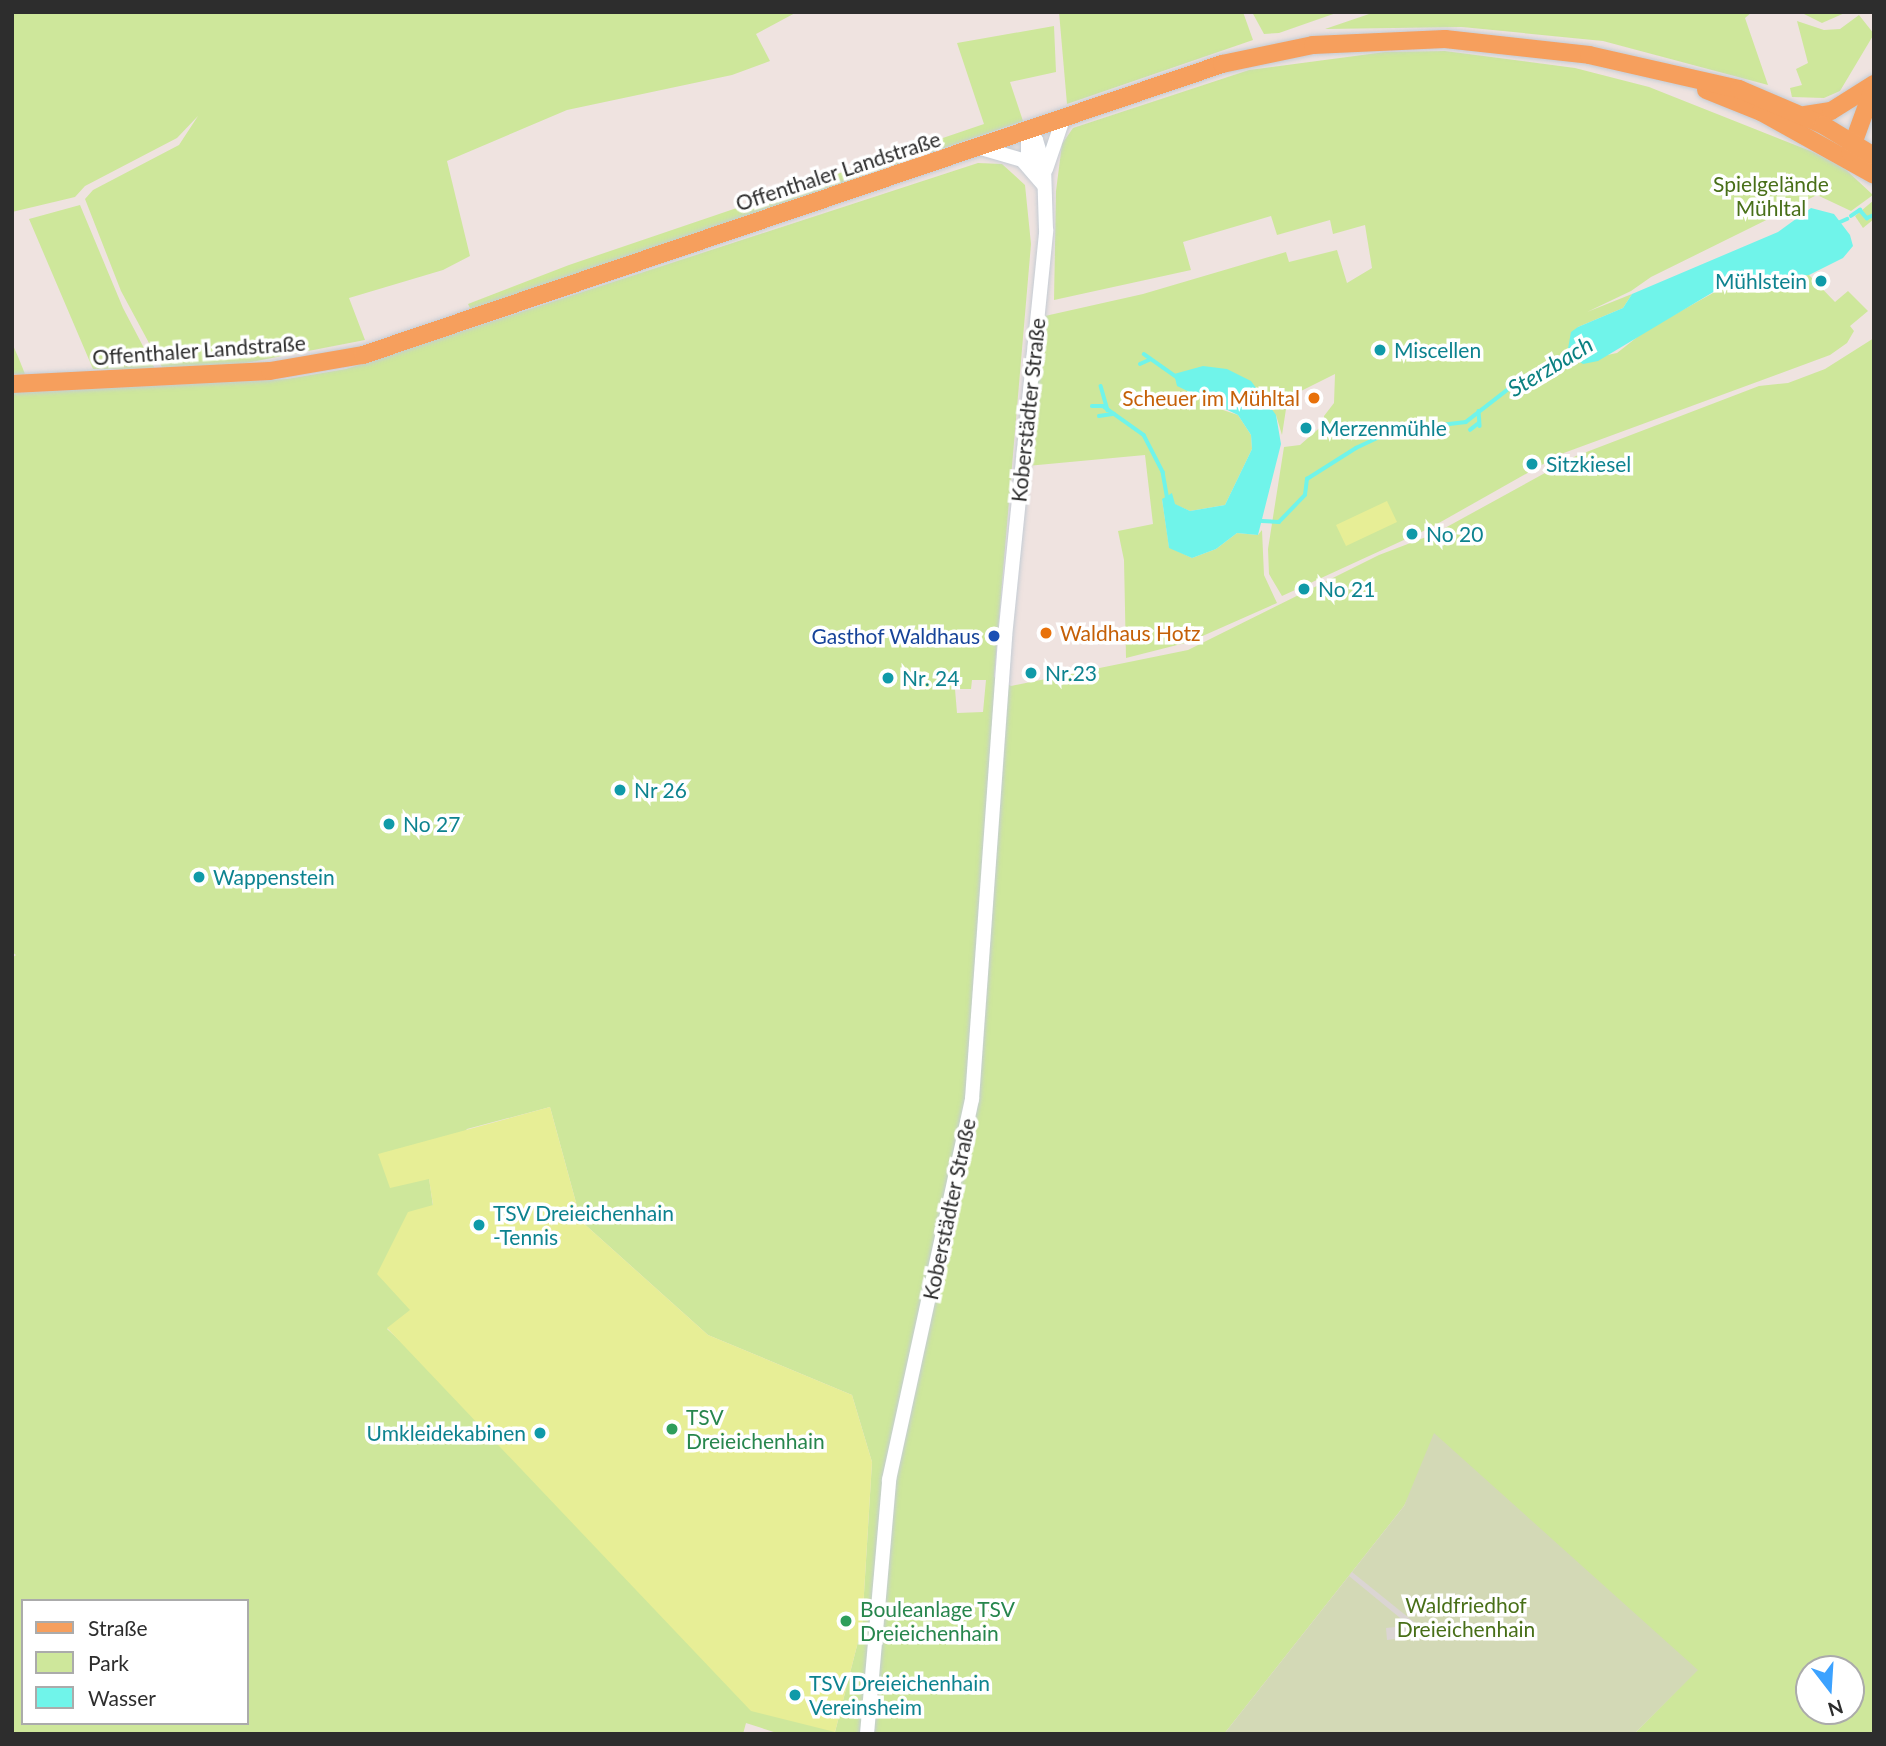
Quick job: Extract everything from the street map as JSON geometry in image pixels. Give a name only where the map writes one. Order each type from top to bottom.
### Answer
[{"type":"main road","name":"Offenthaler Landstraße","points":[[12,384],[270,371],[363,355],[1243,58],[1376,40],[1445,39],[1549,48],[1739,89],[1802,115],[1851,151],[1874,175]]},
{"type":"main road","name":"Offenthaler Landstraße","points":[[1679,77],[1851,151],[1874,156]]},
{"type":"main road","points":[[1802,115],[1831,111],[1873,91]]},
{"type":"main road","points":[[1851,151],[1873,91]]},
{"type":"street","points":[[1043,184],[1051,141],[1063,119]]},
{"type":"street","points":[[1028,131],[1028,156],[1043,184]]},
{"type":"street","points":[[981,148],[1022,160],[1043,184]]},
{"type":"street","name":"Koberstädter Straße","points":[[867,1734],[889,1480],[948,1226],[972,1099],[1005,637],[1046,230],[1043,184]]},
{"type":"green space","points":[[12,12],[797,12],[756,34],[770,61],[732,75],[567,110],[447,161],[470,256],[443,270],[349,298],[365,340],[236,365],[163,369],[121,291],[85,199],[93,190],[179,145],[198,116],[177,138],[85,186],[75,197],[12,212]]},
{"type":"green space","points":[[1059,12],[1243,12],[1253,40],[1067,104]]},
{"type":"green space","points":[[1252,12],[1339,12],[1279,33],[1264,34]]},
{"type":"green space","points":[[1375,12],[1752,12],[1745,18],[1768,85],[1603,41],[1462,27],[1325,29]]},
{"type":"green space","points":[[1800,12],[1847,12],[1822,23]]},
{"type":"green space","points":[[1859,15],[1874,34],[1840,91],[1824,98],[1792,97],[1790,88],[1802,85],[1796,69],[1808,63],[1797,21],[1824,30],[1840,29]]},
{"type":"green space","points":[[1054,26],[1056,72],[1010,82],[1023,121],[471,310],[468,304],[569,265],[984,124],[957,43]]},
{"type":"green space","name":"Spielgelände Mühltal","points":[[1445,51],[1575,68],[1649,87],[1813,152],[1844,168],[1873,195],[1851,211],[1817,195],[1651,277],[1631,291],[1587,312],[1632,294],[1623,308],[1578,327],[1567,354],[1574,362],[1617,353],[1645,331],[1731,283],[1809,275],[1835,302],[1848,291],[1868,311],[1850,326],[1854,331],[1847,343],[1830,355],[1561,454],[1430,528],[1282,596],[1269,574],[1268,549],[1284,447],[1300,445],[1324,424],[1324,416],[1334,403],[1335,374],[1295,394],[1298,404],[1286,409],[1282,435],[1276,415],[1220,409],[1238,415],[1251,435],[1252,449],[1225,505],[1190,511],[1162,499],[1169,547],[1192,558],[1216,549],[1237,533],[1258,535],[1262,530],[1264,575],[1277,603],[1189,642],[1126,658],[1124,560],[1118,531],[1153,524],[1145,455],[1027,466],[1045,316],[1143,294],[1286,252],[1289,262],[1337,250],[1347,283],[1372,268],[1365,225],[1333,234],[1330,220],[1277,235],[1271,216],[1183,242],[1191,270],[1054,300],[1056,191],[1062,144],[1073,128],[1249,70],[1385,52]]},
{"type":"green space","points":[[978,163],[1002,164],[1025,185],[1031,244],[994,677],[1011,686],[1188,650],[1379,555],[1434,534],[1576,456],[1759,386],[1788,383],[1825,369],[1874,338],[1874,1734],[1634,1734],[1697,1670],[1413,1488],[1404,1506],[1224,1734],[780,1734],[746,1723],[743,1734],[12,1734],[12,958],[16,955],[12,952],[12,393],[287,379],[346,369]],"holes":[[[972,680],[986,680],[983,712],[957,713],[955,689],[971,689]],[[550,1107],[581,1221],[708,1335],[852,1395],[872,1462],[862,1626],[835,1732],[387,1329],[411,1310],[433,1206],[429,1178],[467,1129]]]},
{"type":"green space","points":[[1874,200],[1874,219],[1863,228],[1855,216]]},
{"type":"green space","points":[[80,205],[123,308],[155,369],[93,369],[29,219]]},
{"type":"green space","points":[[12,343],[19,359],[25,374],[12,374]]},
{"type":"green space","points":[[1387,501],[1397,522],[1346,546],[1336,525]]},
{"type":"green space","name":"TSV Dreieichenhain","points":[[550,1107],[581,1221],[708,1335],[852,1395],[872,1462],[862,1626],[835,1732],[751,1711],[387,1328],[410,1310],[377,1274],[408,1212],[433,1205],[429,1179],[390,1188],[378,1154]]},
{"type":"green space","name":"Waldfriedhof Dreieichenhain","points":[[1434,1433],[1698,1670],[1634,1734],[1224,1734],[1404,1506]]},
{"type":"shaded area","points":[[1352,1572],[1414,1622],[1408,1637],[1387,1640],[1386,1628],[1405,1626],[1405,1622],[1349,1576]]},
{"type":"water","points":[[1811,208],[1834,214],[1850,235],[1853,246],[1843,258],[1809,275],[1725,285],[1598,361],[1583,364],[1567,354],[1571,332],[1623,308],[1632,294],[1778,232]]},
{"type":"water","points":[[1203,366],[1227,369],[1251,381],[1276,415],[1281,444],[1258,535],[1237,533],[1216,549],[1192,558],[1169,548],[1162,499],[1172,493],[1175,504],[1190,511],[1225,505],[1252,449],[1251,435],[1238,415],[1177,386],[1174,374]]},
{"type":"waterway","name":"Sterzbach","points":[[1851,216],[1860,210],[1867,218],[1874,215]]},
{"type":"waterway","name":"Sterzbach","points":[[1838,223],[1847,219]]},
{"type":"waterway","name":"Sterzbach","points":[[1262,521],[1279,522],[1305,495],[1307,479],[1356,448],[1380,437],[1415,437],[1441,425],[1466,422],[1524,377],[1570,353]]},
{"type":"waterway","points":[[1144,354],[1178,378]]},
{"type":"waterway","points":[[1140,364],[1149,360]]},
{"type":"waterway","points":[[1101,386],[1108,410]]},
{"type":"waterway","points":[[1092,406],[1103,406],[1144,435],[1163,472],[1168,500]]},
{"type":"waterway","points":[[1479,411],[1480,426]]},
{"type":"waterway","points":[[1099,416],[1114,414]]},
{"type":"waterway","points":[[1470,430],[1479,423]]},
{"type":"place","name":"Mühlstein","points":[[1821,281]]},
{"type":"place","name":"Miscellen","points":[[1380,350]]},
{"type":"place","name":"Scheuer im Mühltal","points":[[1314,398]]},
{"type":"place","name":"Merzenmühle","points":[[1306,428]]},
{"type":"place","name":"Sitzkiesel","points":[[1532,464]]},
{"type":"place","name":"No 20","points":[[1412,534]]},
{"type":"place","name":"No 21","points":[[1304,589]]},
{"type":"place","name":"Waldhaus Hotz","points":[[1046,633]]},
{"type":"place","name":"Gasthof Waldhaus","points":[[994,636]]},
{"type":"place","name":"Nr.23","points":[[1031,673]]},
{"type":"place","name":"Nr. 24","points":[[888,678]]},
{"type":"place","name":"Nr 26","points":[[620,790]]},
{"type":"place","name":"No 27","points":[[389,824]]},
{"type":"place","name":"Wappenstein","points":[[199,877]]},
{"type":"place","name":"TSV Dreieichenhain -Tennis","points":[[479,1225]]},
{"type":"place","name":"TSV Dreieichenhain","points":[[672,1429]]},
{"type":"place","name":"Umkleidekabinen","points":[[540,1433]]},
{"type":"place","name":"Bouleanlage TSV Dreieichenhain","points":[[846,1621]]},
{"type":"place","name":"TSV Dreieichenhain Vereinsheim","points":[[795,1695]]}]
